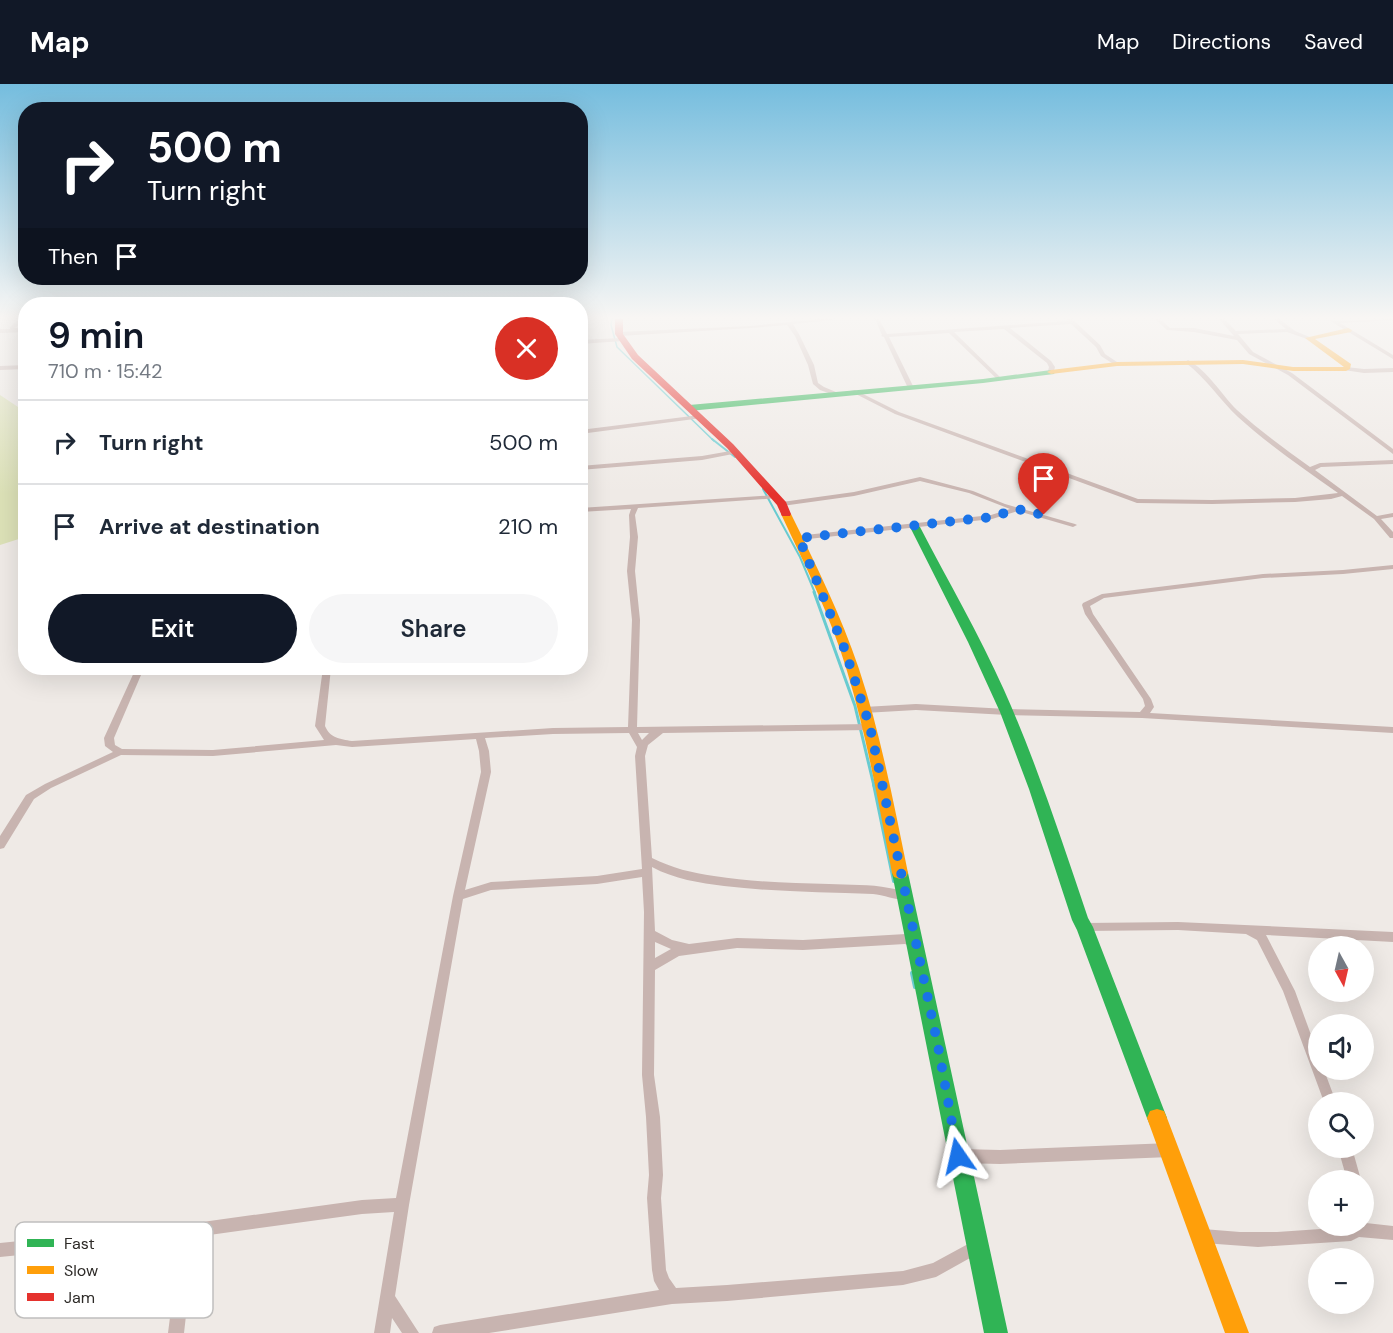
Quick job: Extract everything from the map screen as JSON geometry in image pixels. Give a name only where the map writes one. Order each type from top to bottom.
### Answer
[{"type":"street","points":[[656,377],[736,452],[779,501],[799,538],[830,608],[852,667],[870,727],[996,1333]]},
{"type":"street","points":[[814,377],[817,385],[834,393]]},
{"type":"street","points":[[905,377],[910,386]]},
{"type":"street","points":[[689,408],[1010,377]]},
{"type":"street","points":[[1207,377],[1230,406],[1255,430],[1376,518],[1393,536]]},
{"type":"street","points":[[1300,377],[1393,452]]},
{"type":"street","points":[[853,391],[897,413],[1137,501],[1212,502],[1334,497],[1343,494]]},
{"type":"street","points":[[588,430],[700,417]]},
{"type":"street","points":[[588,467],[702,458],[736,452]]},
{"type":"street","points":[[1310,470],[1320,465],[1393,462]]},
{"type":"street","points":[[588,510],[779,501],[854,494],[920,479],[971,492],[1017,509],[1056,518],[1073,525]]},
{"type":"street","points":[[1334,497],[1354,502]]},
{"type":"street","points":[[635,507],[632,515],[634,537],[631,571],[636,620],[632,731],[641,746],[648,866],[650,933],[648,1075],[656,1175],[655,1208],[659,1270],[662,1281],[672,1296]]},
{"type":"street","points":[[799,538],[992,517],[1017,509]]},
{"type":"street","points":[[1376,518],[1393,515]]},
{"type":"street","points":[[915,527],[982,656],[1007,712],[1056,846],[1080,920],[1203,1236],[1237,1333]]},
{"type":"street","points":[[1142,715],[1150,707],[1147,699],[1089,614],[1086,605],[1093,600],[1102,596],[1263,576],[1393,567]]},
{"type":"street","points":[[120,752],[110,746],[109,738],[137,675]]},
{"type":"street","points":[[326,675],[320,726],[322,733],[334,742]]},
{"type":"street","points":[[864,710],[916,707],[1142,715],[1393,730]]},
{"type":"street","points":[[0,845],[30,797],[120,752],[213,753],[334,742],[352,744],[479,735],[870,727]]},
{"type":"street","points":[[641,746],[660,730]]},
{"type":"street","points":[[382,1333],[402,1205],[458,896],[486,772],[484,750],[479,735]]},
{"type":"street","points":[[458,896],[491,886],[597,880],[648,866],[733,883],[870,890],[897,893],[904,897]]},
{"type":"street","points":[[1084,927],[1178,926],[1393,937]]},
{"type":"street","points":[[1247,929],[1261,937],[1284,982],[1326,1092]]},
{"type":"street","points":[[650,933],[669,944],[688,949]]},
{"type":"street","points":[[650,967],[676,952],[737,943],[802,945],[906,939],[916,944]]},
{"type":"street","points":[[958,1156],[1000,1157],[1170,1150]]},
{"type":"street","points":[[213,1228],[362,1207],[402,1205]]},
{"type":"street","points":[[1374,1230],[1393,1233]]},
{"type":"street","points":[[1203,1236],[1236,1241],[1314,1236]]},
{"type":"street","points":[[0,1250],[15,1248]]},
{"type":"street","points":[[440,1333],[672,1296],[903,1278],[936,1270],[968,1251],[979,1251]]},
{"type":"street","points":[[388,1299],[411,1333]]},
{"type":"street","points":[[176,1333],[178,1318]]},
{"type":"green space","points":[[0,395],[18,407],[18,539],[0,545]]},
{"type":"waterway","points":[[648,377],[714,441]]},
{"type":"waterway","points":[[712,439],[735,457]]},
{"type":"waterway","points":[[763,489],[800,557],[815,593]]},
{"type":"waterway","points":[[814,592],[855,706],[874,786]]},
{"type":"waterway","points":[[874,784],[894,881]]},
{"type":"waterway","points":[[912,973],[915,987]]},
{"type":"traffic: fast","points":[[689,408],[1011,377]]},
{"type":"traffic: fast","points":[[915,527],[1007,712],[1036,789],[1080,920],[1085,927],[1157,1118]]},
{"type":"traffic: fast","points":[[900,873],[996,1333]]},
{"type":"traffic: slow","points":[[786,514],[830,610],[853,669],[885,796],[900,873]]},
{"type":"traffic: slow","points":[[1157,1118],[1237,1333]]},
{"type":"traffic: jam","points":[[657,377],[730,446],[782,504],[786,514]]},
{"type":"route","points":[[958,1156],[938,1046],[904,897],[870,727],[852,667],[826,598],[799,538],[992,517],[1017,509],[1044,515]]}]
